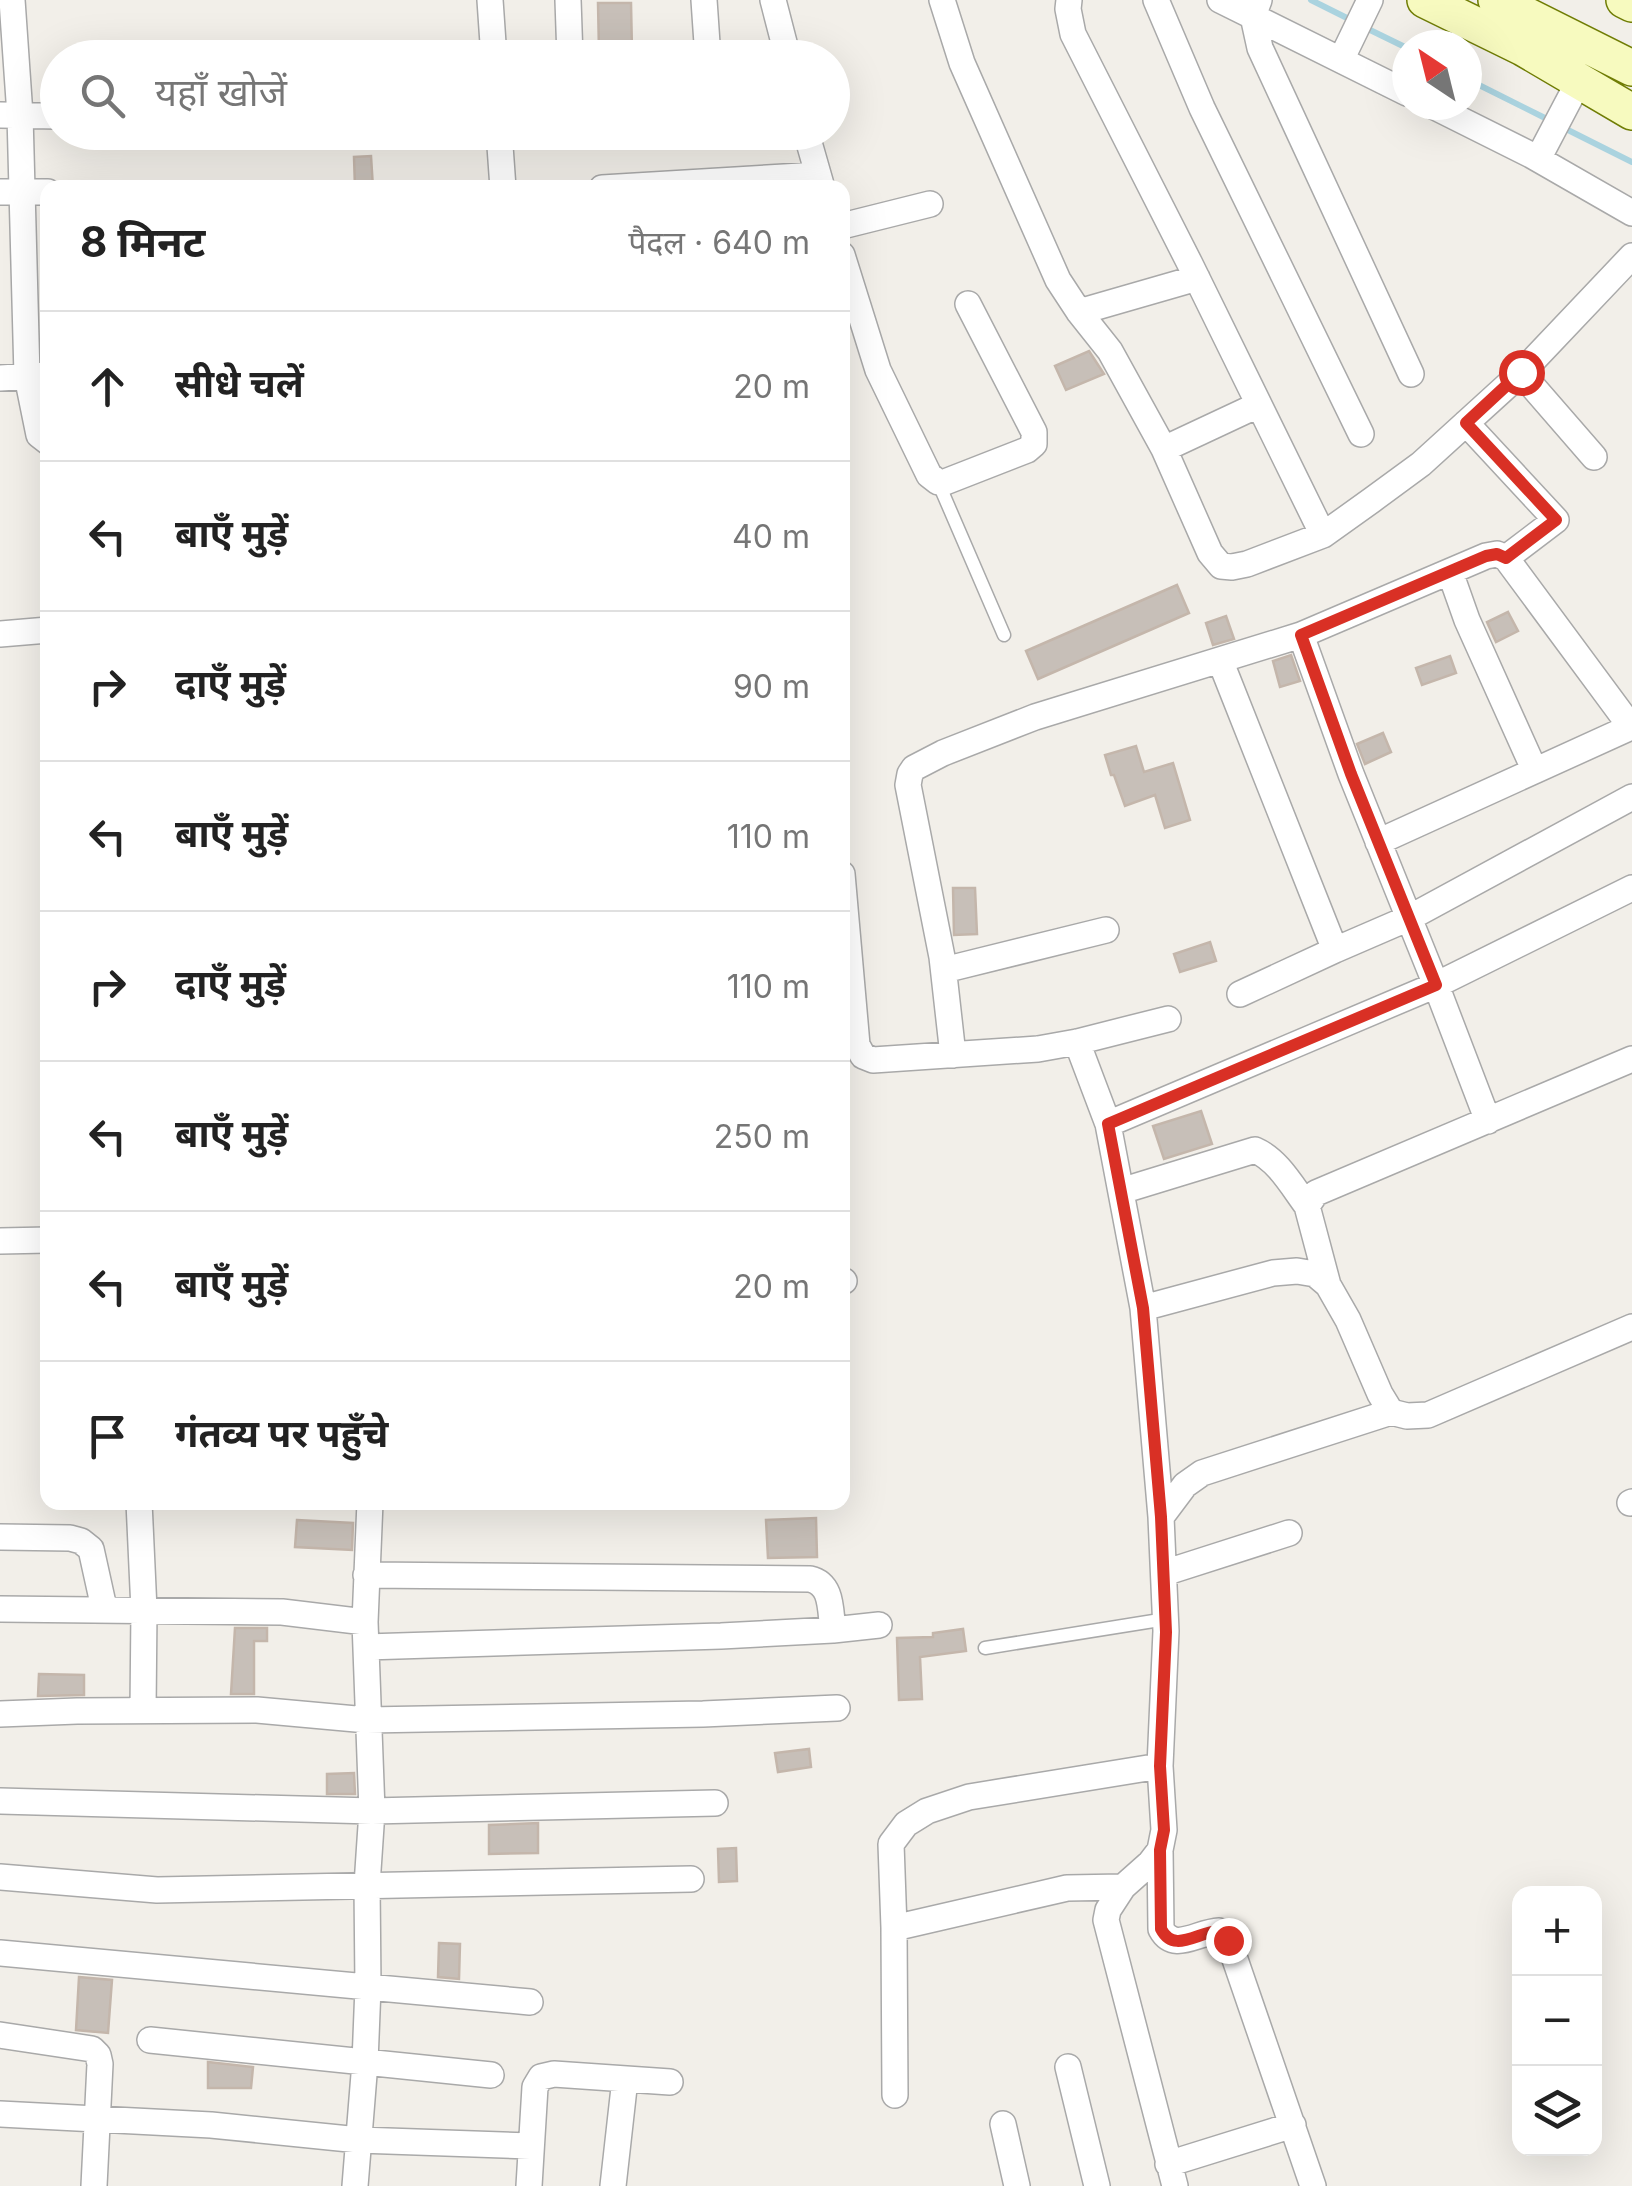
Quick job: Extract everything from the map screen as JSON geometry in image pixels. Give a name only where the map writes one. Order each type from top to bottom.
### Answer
[{"type":"street","points":[[12,0],[10,115],[23,192],[40,436]]},
{"type":"street","points":[[490,0],[493,40]]},
{"type":"street","points":[[568,0],[569,40]]},
{"type":"street","points":[[704,0],[707,40]]},
{"type":"street","points":[[773,0],[783,40]]},
{"type":"street","points":[[942,0],[962,63],[1058,280],[1110,350],[1164,449],[1210,553],[1222,566],[1246,564],[1322,534],[1422,464],[1521,372],[1632,256]]},
{"type":"street","points":[[1069,0],[1074,34],[1322,534]]},
{"type":"street","points":[[1156,0],[1202,108],[1361,434]]},
{"type":"street","points":[[1220,0],[1256,7],[1392,84]]},
{"type":"street","points":[[1424,0],[1523,48],[1632,112]]},
{"type":"street","points":[[1496,0],[1632,68]]},
{"type":"street","points":[[1624,0],[1632,4]]},
{"type":"street","points":[[1256,7],[1260,48],[1412,374]]},
{"type":"street","points":[[1344,55],[1367,7]]},
{"type":"street","points":[[1540,153],[1579,81]]},
{"type":"street","points":[[10,115],[40,116]]},
{"type":"street","points":[[1465,120],[1540,153],[1632,213]]},
{"type":"street","points":[[500,150],[502,180]]},
{"type":"street","points":[[811,150],[820,180]]},
{"type":"street","points":[[850,224],[930,204]]},
{"type":"street","points":[[1079,312],[1197,278]]},
{"type":"street","points":[[850,280],[878,370],[929,475],[938,482],[1027,450],[1034,444],[1034,432],[968,304]]},
{"type":"street","points":[[1521,372],[1594,457]]},
{"type":"street","points":[[0,378],[37,376]]},
{"type":"street","points":[[1164,449],[1258,405]]},
{"type":"street","points":[[1466,423],[1556,520],[1506,558]]},
{"type":"street","points":[[953,1055],[944,970],[908,785],[914,768],[1036,718],[1301,635],[1497,554],[1506,558],[1631,728],[1378,842]]},
{"type":"street","points":[[1450,572],[1467,620],[1534,770]]},
{"type":"street","points":[[0,634],[40,631]]},
{"type":"street","points":[[1301,635],[1351,774],[1488,1121]]},
{"type":"street","points":[[1220,660],[1335,950]]},
{"type":"street","points":[[1240,994],[1409,918],[1632,796]]},
{"type":"street","points":[[1108,1124],[1436,985],[1632,888]]},
{"type":"street","points":[[944,970],[1106,930]]},
{"type":"street","points":[[850,960],[858,1045],[863,1056],[873,1060],[1038,1049],[1168,1019]]},
{"type":"street","points":[[1077,1042],[1108,1124],[1143,1308],[1166,1619],[1160,1766],[1164,1830],[1160,1850],[1161,1929],[1171,1942],[1206,1931],[1224,1934],[1313,2186]]},
{"type":"street","points":[[1307,1206],[1324,1188],[1632,1060]]},
{"type":"street","points":[[1120,1191],[1255,1150],[1268,1156],[1307,1206],[1328,1285],[1390,1412]]},
{"type":"street","points":[[0,1241],[40,1240]]},
{"type":"street","points":[[1143,1308],[1285,1272],[1315,1274],[1328,1285]]},
{"type":"street","points":[[1161,1517],[1184,1486],[1202,1472],[1390,1412],[1428,1415],[1632,1327]]},
{"type":"street","points":[[139,1510],[143,1710]]},
{"type":"street","points":[[355,2186],[366,2062],[367,1885],[372,1810],[365,1634],[370,1510]]},
{"type":"street","points":[[1164,1573],[1289,1532]]},
{"type":"street","points":[[0,1538],[81,1541],[91,1550],[104,1608]]},
{"type":"street","points":[[366,1575],[810,1579],[825,1587],[833,1630]]},
{"type":"street","points":[[0,1609],[282,1612],[365,1634],[721,1636],[879,1624]]},
{"type":"street","points":[[0,1714],[257,1710],[367,1720],[837,1708]]},
{"type":"street","points":[[895,2095],[891,1844],[906,1824],[927,1811],[969,1797],[1160,1766]]},
{"type":"street","points":[[0,1801],[372,1810],[715,1803]]},
{"type":"street","points":[[1160,1850],[1123,1887],[1106,1920],[1172,2175],[1293,2125]]},
{"type":"street","points":[[0,1877],[157,1890],[691,1879]]},
{"type":"street","points":[[894,1928],[1067,1888],[1123,1887]]},
{"type":"street","points":[[0,1953],[530,2002]]},
{"type":"street","points":[[0,2035],[92,2049],[98,2055],[94,2186]]},
{"type":"street","points":[[150,2040],[491,2075]]},
{"type":"street","points":[[1068,2067],[1097,2186]]},
{"type":"street","points":[[529,2186],[535,2086],[541,2077],[554,2074],[670,2082]]},
{"type":"street","points":[[614,2186],[625,2079]]},
{"type":"street","points":[[0,2114],[211,2125],[359,2140],[530,2146]]},
{"type":"street","points":[[1003,2124],[1017,2186]]},
{"type":"lane","points":[[938,482],[1004,636]]},
{"type":"lane","points":[[985,1648],[1166,1619]]},
{"type":"building","points":[[598,3],[631,3],[632,40],[599,40]]},
{"type":"building","points":[[371,156],[372,180],[355,180],[354,157]]},
{"type":"building","points":[[1089,351],[1104,374],[1066,390],[1055,366]]},
{"type":"building","points":[[1177,585],[1189,613],[1038,679],[1026,651]]},
{"type":"building","points":[[1508,612],[1518,631],[1496,642],[1487,622]]},
{"type":"building","points":[[1226,616],[1234,639],[1213,645],[1206,623]]},
{"type":"building","points":[[1291,655],[1300,681],[1280,687],[1273,661]]},
{"type":"building","points":[[1450,656],[1456,673],[1422,685],[1416,668]]},
{"type":"building","points":[[1383,733],[1391,752],[1365,764],[1357,744]]},
{"type":"building","points":[[1136,746],[1144,772],[1173,763],[1190,820],[1165,828],[1155,795],[1125,806],[1105,755]]},
{"type":"building","points":[[953,888],[975,888],[977,934],[954,935]]},
{"type":"building","points":[[1210,942],[1216,961],[1180,972],[1174,954]]},
{"type":"building","points":[[1201,1111],[1212,1144],[1164,1159],[1153,1126]]},
{"type":"building","points":[[816,1518],[817,1557],[768,1558],[766,1520]]},
{"type":"building","points":[[297,1520],[353,1523],[352,1550],[295,1547]]},
{"type":"building","points":[[235,1628],[267,1628],[267,1641],[254,1641],[254,1694],[231,1694]]},
{"type":"building","points":[[963,1629],[966,1651],[920,1657],[922,1699],[899,1700],[897,1638],[933,1637],[933,1633]]},
{"type":"building","points":[[39,1674],[84,1675],[84,1695],[38,1696]]},
{"type":"building","points":[[809,1749],[811,1767],[778,1772],[775,1753]]},
{"type":"building","points":[[354,1773],[355,1794],[327,1794],[327,1774]]},
{"type":"building","points":[[538,1823],[538,1853],[489,1854],[489,1825]]},
{"type":"building","points":[[736,1848],[737,1881],[719,1882],[718,1849]]},
{"type":"building","points":[[439,1943],[460,1944],[459,1979],[438,1977]]},
{"type":"building","points":[[79,1977],[112,1980],[108,2033],[76,2030]]},
{"type":"building","points":[[208,2062],[253,2067],[251,2088],[208,2088]]},
{"type":"waterway","points":[[1311,0],[1355,22]]},
{"type":"waterway","points":[[1366,28],[1392,41]]},
{"type":"waterway","points":[[1482,86],[1551,121]]},
{"type":"waterway","points":[[1562,127],[1632,162]]},
{"type":"route","points":[[1228,1940],[1219,1931],[1206,1931],[1171,1942],[1166,1940],[1159,1916],[1166,1632],[1161,1517],[1143,1308],[1108,1124],[1436,985],[1351,774],[1301,635],[1486,556],[1497,554],[1506,558],[1556,520],[1466,423],[1521,372]]}]
